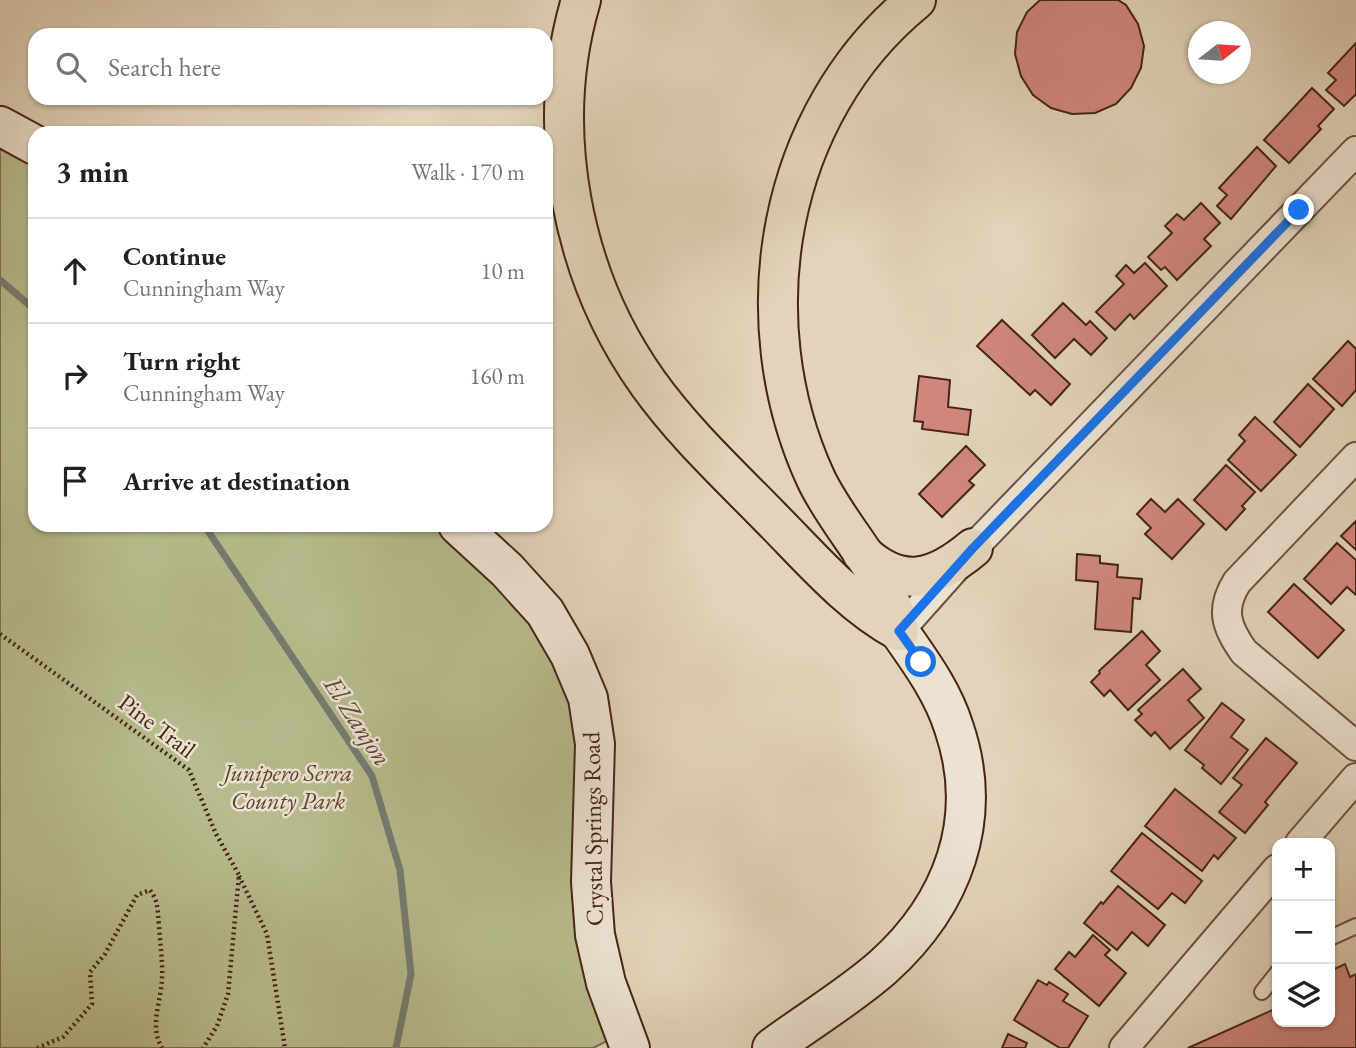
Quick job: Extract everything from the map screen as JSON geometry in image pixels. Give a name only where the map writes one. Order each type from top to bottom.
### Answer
[{"type":"highway","points":[[581,0],[571,45],[567,85],[567,166],[573,208],[584,253],[616,331],[649,384],[687,432],[857,604],[899,631]]},
{"type":"highway","points":[[899,631],[889,597],[832,510],[803,449],[791,413],[780,360],[776,306],[781,242],[796,180],[807,149],[824,115],[862,56],[883,31],[916,0]]},
{"type":"highway","points":[[860,551],[887,572],[898,576],[919,577],[950,566],[973,548]]},
{"type":"street","points":[[0,126],[28,141]]},
{"type":"street","points":[[772,1048],[863,982],[900,951],[938,903],[960,848],[965,828],[966,791],[965,772],[954,727],[934,684],[899,631],[973,548],[1356,151]]},
{"type":"street","points":[[1356,457],[1237,582],[1228,596],[1226,615],[1232,635],[1244,652],[1356,746]]},
{"type":"street","name":"Crystal Springs Road","points":[[466,532],[507,570],[545,612],[570,655],[588,698],[595,744],[592,882],[595,935],[606,983],[630,1048]]},
{"type":"street","points":[[1304,838],[1356,778]]},
{"type":"street","points":[[1124,1048],[1272,875]]},
{"type":"lane","points":[[1335,936],[1356,926]]},
{"type":"lane","points":[[1262,992],[1272,979]]},
{"type":"path","name":"Pine Trail","points":[[0,634],[189,770],[216,834],[267,934],[285,1048]]},
{"type":"path","points":[[203,1048],[217,1026],[228,994],[239,875]]},
{"type":"path","points":[[37,1048],[63,1037],[92,1004],[90,972],[105,954],[137,895],[150,890],[158,901],[163,950],[157,1014],[157,1039],[162,1048]]},
{"type":"green space","name":"Junipero Serra County Park","points":[[0,135],[28,150],[28,532],[449,532],[533,612],[570,676],[607,1041],[593,1048],[0,1048]]},
{"type":"building","points":[[1040,0],[1118,0],[1126,5],[1138,24],[1144,46],[1141,68],[1131,88],[1116,104],[1095,113],[1072,114],[1051,108],[1033,95],[1021,76],[1015,54],[1017,32],[1027,12]]},
{"type":"building","points":[[1356,43],[1356,94],[1344,106],[1326,90],[1336,80],[1328,73]]},
{"type":"building","points":[[1312,88],[1334,109],[1318,126],[1321,129],[1289,163],[1264,140]]},
{"type":"building","points":[[1257,147],[1276,166],[1231,219],[1217,206],[1227,195],[1219,188]]},
{"type":"building","points":[[1201,203],[1220,223],[1204,239],[1211,246],[1177,280],[1165,267],[1161,270],[1148,257],[1172,233],[1165,226],[1177,214],[1184,220]]},
{"type":"building","points":[[1145,263],[1167,286],[1134,319],[1130,314],[1115,330],[1096,312],[1124,284],[1116,276],[1126,265],[1134,273]]},
{"type":"building","points":[[1063,303],[1086,325],[1090,321],[1107,338],[1091,355],[1074,339],[1055,358],[1032,335]]},
{"type":"building","points":[[1002,320],[1070,384],[1051,405],[1035,390],[1030,395],[977,346]]},
{"type":"building","points":[[1348,341],[1356,349],[1356,390],[1342,406],[1313,379]]},
{"type":"building","points":[[919,376],[950,380],[948,407],[971,410],[968,435],[922,429],[923,422],[914,421]]},
{"type":"building","points":[[1308,384],[1334,409],[1300,447],[1274,422]]},
{"type":"building","points":[[1255,417],[1296,455],[1261,491],[1228,460],[1245,441],[1239,435]]},
{"type":"building","points":[[966,446],[985,465],[969,481],[974,485],[942,517],[919,494]]},
{"type":"building","points":[[1226,465],[1255,492],[1242,506],[1245,509],[1226,530],[1194,500]]},
{"type":"building","points":[[1151,499],[1165,512],[1178,499],[1204,524],[1172,559],[1145,534],[1151,528],[1137,514]]},
{"type":"building","points":[[1356,521],[1356,550],[1341,536]]},
{"type":"building","points":[[1337,543],[1356,560],[1356,595],[1347,587],[1331,604],[1304,579]]},
{"type":"building","points":[[1077,554],[1100,556],[1100,563],[1118,565],[1117,577],[1142,579],[1140,599],[1133,598],[1131,632],[1095,629],[1098,582],[1076,580]]},
{"type":"building","points":[[1294,584],[1344,630],[1318,658],[1268,612]]},
{"type":"building","points":[[1142,631],[1160,651],[1146,665],[1160,680],[1128,710],[1110,690],[1104,696],[1091,682],[1099,671]]},
{"type":"building","points":[[1183,669],[1201,689],[1188,700],[1204,718],[1170,749],[1155,732],[1151,736],[1135,720],[1142,714],[1138,710]]},
{"type":"building","points":[[1222,703],[1244,720],[1231,737],[1248,750],[1221,784],[1202,768],[1204,765],[1185,750]]},
{"type":"building","points":[[1266,738],[1297,763],[1265,802],[1268,805],[1245,833],[1219,812],[1242,785],[1233,778]]},
{"type":"building","points":[[1175,789],[1236,838],[1218,859],[1214,855],[1202,871],[1145,826]]},
{"type":"building","points":[[1142,833],[1202,881],[1185,903],[1172,893],[1158,909],[1111,871]]},
{"type":"building","points":[[1118,886],[1165,925],[1148,946],[1132,932],[1117,950],[1084,923]]},
{"type":"building","points":[[1093,935],[1110,950],[1105,955],[1126,973],[1099,1006],[1055,969],[1069,952],[1075,957]]},
{"type":"building","points":[[1345,964],[1350,977],[1356,974],[1356,1048],[1188,1048],[1272,1010],[1272,1027],[1335,1027],[1335,969]]},
{"type":"building","points":[[1038,980],[1047,985],[1049,982],[1068,994],[1063,1001],[1088,1016],[1068,1048],[1060,1048],[1014,1020]]},
{"type":"building","points":[[1008,1034],[1027,1043],[1025,1048],[1002,1048]]},
{"type":"waterway","name":"El Zanjon","points":[[0,280],[28,304]]},
{"type":"waterway","name":"El Zanjon","points":[[209,532],[372,776],[400,870],[411,974],[396,1048]]},
{"type":"route","points":[[921,662],[899,631],[973,548],[1299,210]]}]
